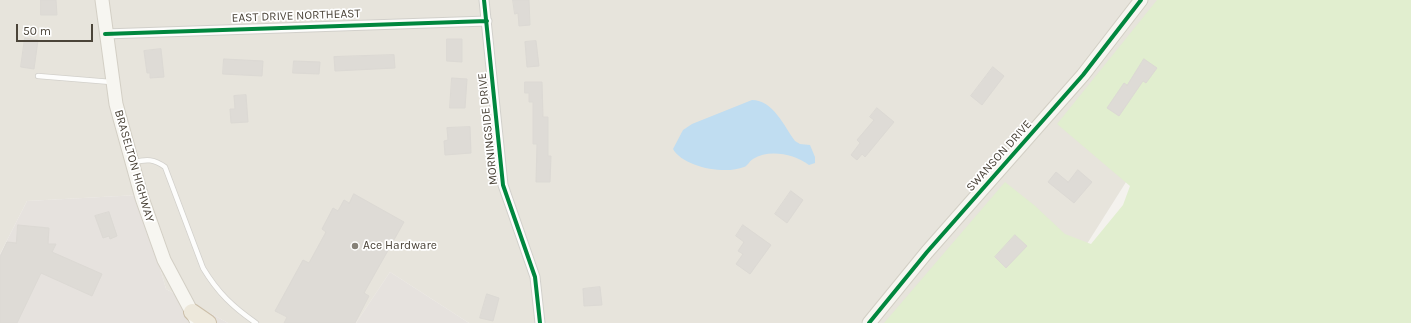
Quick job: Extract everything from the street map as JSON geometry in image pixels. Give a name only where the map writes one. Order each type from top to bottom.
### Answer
[{"type":"highway","points":[[195,318],[208,323]]},
{"type":"street","name":"BRASELTON HIGHWAY","points":[[102,0],[105,34],[116,104],[142,198],[164,260],[195,318]]},
{"type":"street","name":"MORNINGSIDE DRIVE","points":[[484,0],[503,185],[535,278],[540,323]]},
{"type":"street","name":"SWANSON DRIVE","points":[[869,323],[933,246],[1083,74],[1141,0]]},
{"type":"street","name":"EAST DRIVE NORTHEAST","points":[[105,34],[487,21]]},
{"type":"lane","points":[[38,76],[113,82]]},
{"type":"lane","points":[[132,163],[147,159],[158,161],[165,167],[204,268],[212,283],[229,302],[256,323]]},
{"type":"shaded area","points":[[0,0],[1241,0],[1037,323],[469,323],[390,272],[356,323],[228,323],[166,289],[139,195],[27,201],[0,254]]},
{"type":"shaded area","points":[[139,195],[166,289],[228,323],[0,323],[0,254],[27,201]]},
{"type":"shaded area","points":[[390,272],[469,323],[356,323]]},
{"type":"green space","points":[[1157,0],[1411,0],[1411,323],[884,323],[1005,182],[1034,205],[1065,234],[1091,244],[1123,205],[1130,186],[1057,124]]},
{"type":"water","points":[[752,100],[766,104],[772,109],[795,141],[800,144],[810,145],[815,157],[815,163],[809,165],[789,156],[781,154],[766,154],[752,160],[745,166],[736,169],[716,170],[695,165],[686,161],[673,149],[683,130],[692,124]]},
{"type":"building","points":[[41,0],[56,0],[57,15],[41,15]]},
{"type":"building","points":[[513,0],[529,0],[530,25],[519,26],[518,13],[515,14]]},
{"type":"building","points":[[25,38],[38,40],[34,69],[21,67]]},
{"type":"building","points":[[447,39],[462,39],[462,62],[447,61]]},
{"type":"building","points":[[536,41],[539,66],[527,67],[525,42]]},
{"type":"building","points":[[161,49],[164,77],[150,78],[150,73],[147,73],[144,51]]},
{"type":"building","points":[[394,55],[395,68],[335,71],[334,57]]},
{"type":"building","points":[[224,59],[263,61],[262,76],[223,74]]},
{"type":"building","points":[[1144,59],[1157,68],[1146,83],[1143,81],[1119,116],[1107,108],[1124,83],[1127,85]]},
{"type":"building","points":[[294,61],[320,62],[319,74],[293,73]]},
{"type":"building","points":[[993,67],[1004,76],[982,105],[971,96]]},
{"type":"building","points":[[452,78],[467,79],[465,108],[450,108]]},
{"type":"building","points":[[525,82],[542,82],[543,117],[548,117],[548,156],[551,156],[550,182],[536,182],[537,144],[533,144],[533,102],[529,102],[529,93],[525,93]]},
{"type":"building","points":[[246,95],[248,122],[231,123],[230,109],[235,109],[234,96]]},
{"type":"building","points":[[877,108],[894,122],[865,157],[862,154],[857,160],[851,155],[860,143],[857,140],[874,120],[870,117]]},
{"type":"building","points":[[470,127],[471,153],[445,155],[444,141],[448,140],[447,128]]},
{"type":"building","points":[[1078,170],[1092,182],[1074,203],[1048,182],[1056,172],[1068,182]]},
{"type":"building","points":[[791,191],[803,200],[787,223],[775,214]]},
{"type":"building","name":"Ace Hardware","points":[[354,194],[404,222],[364,293],[369,296],[355,323],[284,323],[287,317],[275,311],[303,260],[309,263],[326,232],[322,229],[333,208],[338,211],[344,200],[349,203]]},
{"type":"building","points":[[109,212],[117,236],[110,239],[109,236],[103,238],[95,216]]},
{"type":"building","points":[[18,225],[49,228],[48,244],[56,244],[52,252],[102,274],[92,296],[41,273],[17,323],[0,323],[0,257],[7,242],[16,243]]},
{"type":"building","points":[[743,225],[771,245],[750,274],[736,264],[743,254],[738,251],[744,242],[736,236]]},
{"type":"building","points":[[1015,235],[1027,246],[1006,268],[995,257]]},
{"type":"building","points":[[600,287],[602,305],[584,306],[583,289]]},
{"type":"building","points":[[487,294],[499,298],[493,321],[480,318]]},
{"type":"cycle path","points":[[484,0],[503,185],[535,277],[540,323]]},
{"type":"cycle path","points":[[869,323],[927,252],[1083,75],[1141,0]]},
{"type":"cycle path","points":[[105,34],[487,21]]},
{"type":"place","name":"Ace Hardware","points":[[355,246]]}]
